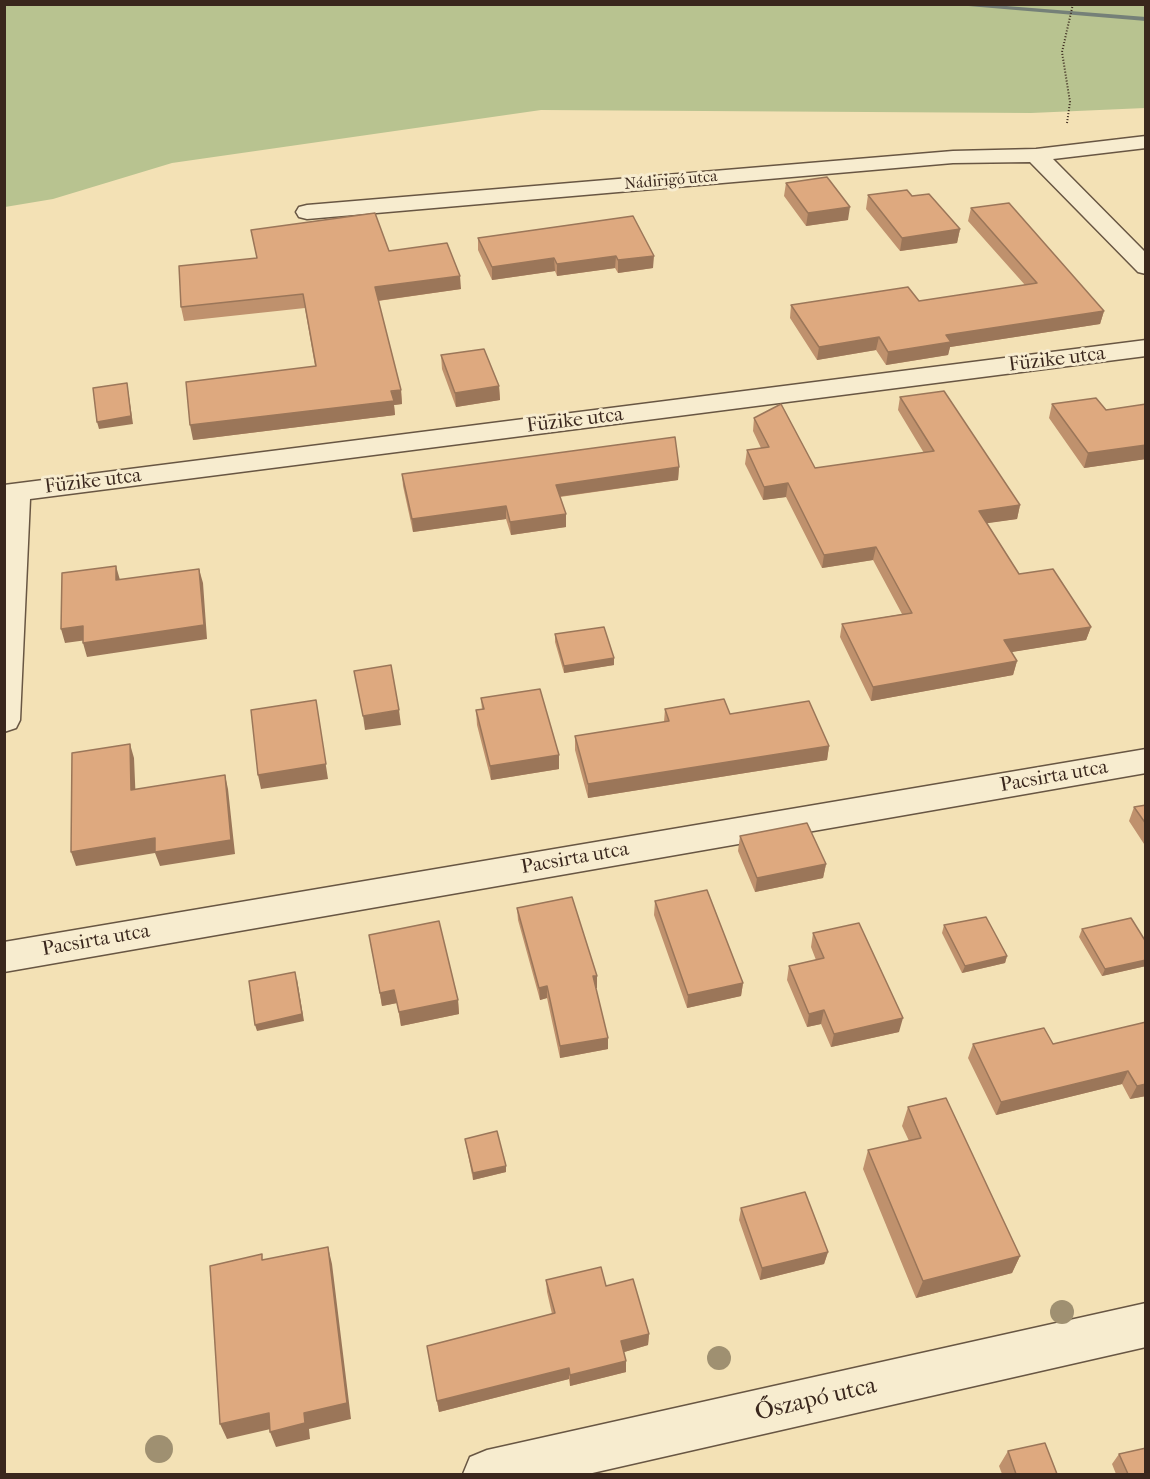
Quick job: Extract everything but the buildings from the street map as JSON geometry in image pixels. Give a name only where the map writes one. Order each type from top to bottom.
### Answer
[{"type":"street","name":"Nádirigó utca","points":[[306,212],[953,157],[1036,155],[1146,142]]},
{"type":"street","points":[[1036,155],[1146,267]]},
{"type":"street","name":"Füzike utca","points":[[10,493],[1146,348]]},
{"type":"street","points":[[4,720],[10,493]]},
{"type":"street","name":"Pacsirta utca","points":[[4,957],[1146,761]]},
{"type":"street","name":"Őszapó utca","points":[[487,1474],[1146,1325]]},
{"type":"path","points":[[1036,155],[1066,123],[1072,109],[1062,68],[1064,29],[1073,4]]},
{"type":"green space","points":[[5,4],[1145,6],[1145,108],[1031,113],[541,110],[172,163],[53,199],[5,207]]},
{"type":"waterway","points":[[948,4],[1146,19]]}]
